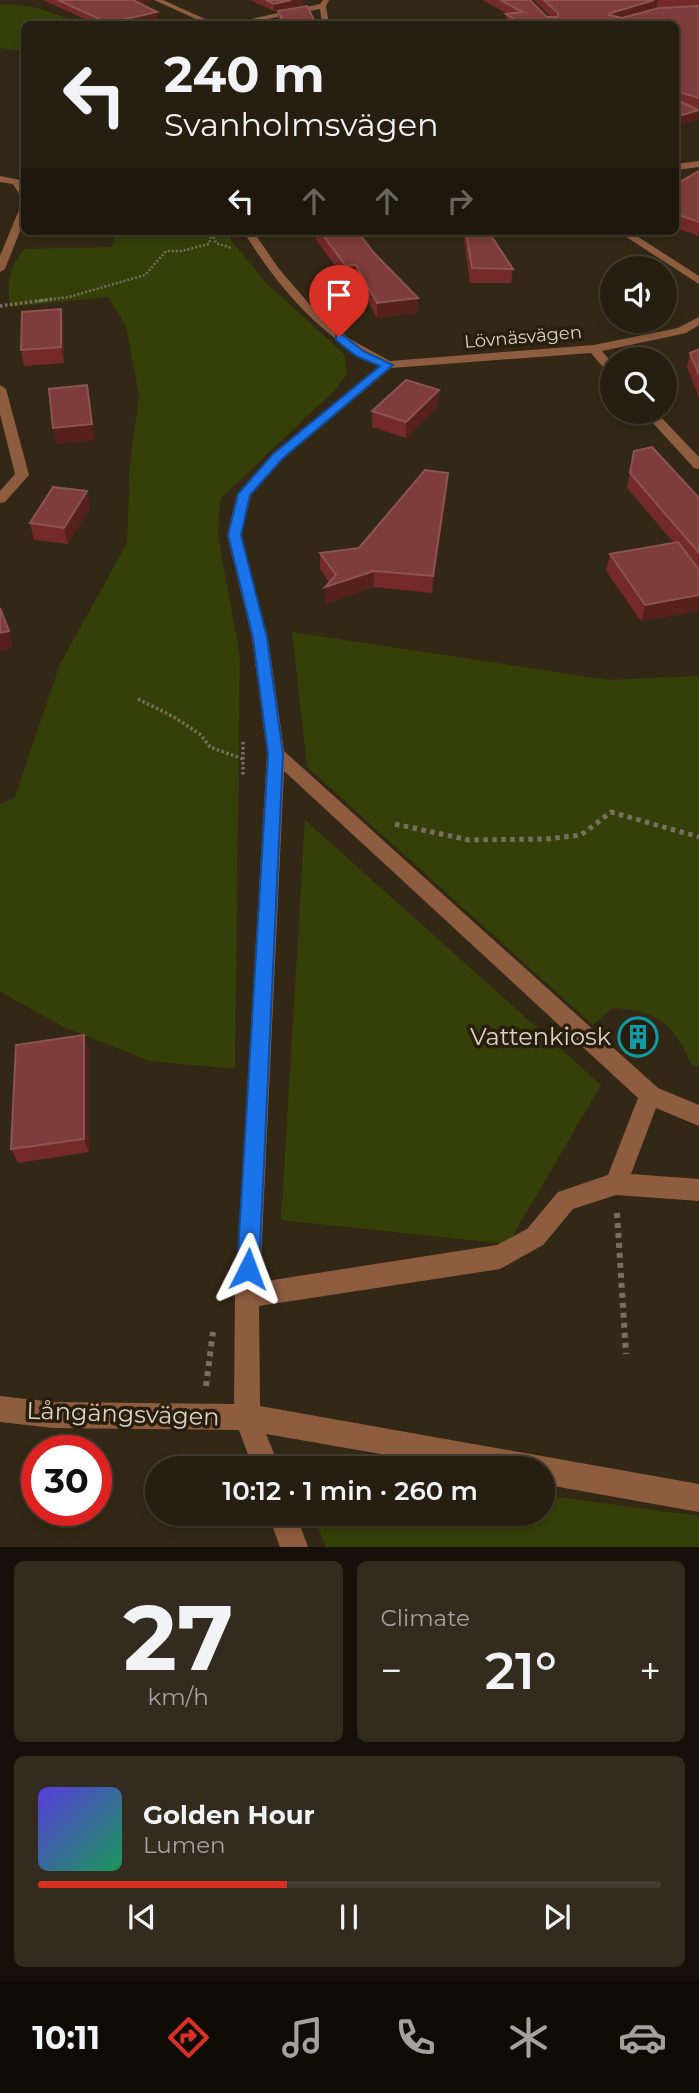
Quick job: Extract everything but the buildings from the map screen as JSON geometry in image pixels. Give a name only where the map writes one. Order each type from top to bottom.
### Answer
[{"type":"street","points":[[156,0],[205,21]]},
{"type":"street","points":[[245,21],[324,3],[326,21]]},
{"type":"street","points":[[679,167],[699,164]]},
{"type":"street","points":[[0,179],[17,182],[21,189]]},
{"type":"street","points":[[0,269],[21,216]]},
{"type":"street","points":[[250,235],[264,258],[319,321],[360,354],[388,365],[278,456],[244,494],[234,535],[260,638],[276,754],[247,1296],[247,1416],[262,1456]]},
{"type":"street","points":[[628,235],[699,281]]},
{"type":"street","name":"Lövnäsvägen","points":[[388,365],[594,349],[682,331],[699,320]]},
{"type":"street","points":[[594,349],[600,356]]},
{"type":"street","points":[[0,388],[22,475],[0,499]]},
{"type":"street","points":[[660,424],[699,465]]},
{"type":"street","points":[[276,754],[650,1095],[699,1116]]},
{"type":"street","points":[[616,1184],[650,1095]]},
{"type":"street","points":[[247,1296],[500,1257],[535,1237],[566,1200],[616,1184],[699,1189]]},
{"type":"street","name":"Långängsvägen","points":[[0,1409],[53,1415],[247,1416],[469,1456]]},
{"type":"street","points":[[555,1472],[699,1498]]},
{"type":"street","points":[[286,1526],[294,1547]]},
{"type":"path","points":[[0,306],[69,297],[145,275],[166,251],[182,251],[209,244],[211,235]]},
{"type":"path","points":[[138,699],[178,718],[185,727],[202,734],[210,747],[243,759]]},
{"type":"path","points":[[392,823],[469,840],[546,839],[581,835],[611,812],[699,837]]},
{"type":"path","points":[[616,1184],[618,1257],[626,1354]]},
{"type":"green space","points":[[0,5],[38,8],[74,21],[21,21],[21,51],[0,48]]},
{"type":"green space","points":[[115,235],[229,235],[266,283],[344,354],[347,374],[334,391],[220,499],[218,535],[240,657],[235,1069],[150,1061],[66,1028],[0,992],[0,804],[15,797],[60,664],[127,543],[130,462],[139,396],[126,326],[108,297],[10,307],[9,283],[15,263],[24,249],[112,247]]},
{"type":"green space","points":[[292,632],[608,680],[699,676],[699,1067],[691,1064],[678,1039],[653,1016],[613,1008],[593,1025],[307,767]]},
{"type":"green space","points":[[305,820],[601,1085],[508,1244],[281,1220]]},
{"type":"green space","points":[[555,1497],[699,1516],[699,1547],[326,1547],[317,1526],[555,1526]]},
{"type":"place","name":"Vattenkiosk","points":[[638,1037]]},
{"type":"route","points":[[248,1269],[276,754],[260,638],[234,535],[244,494],[278,456],[388,365],[360,354],[339,337]]}]
